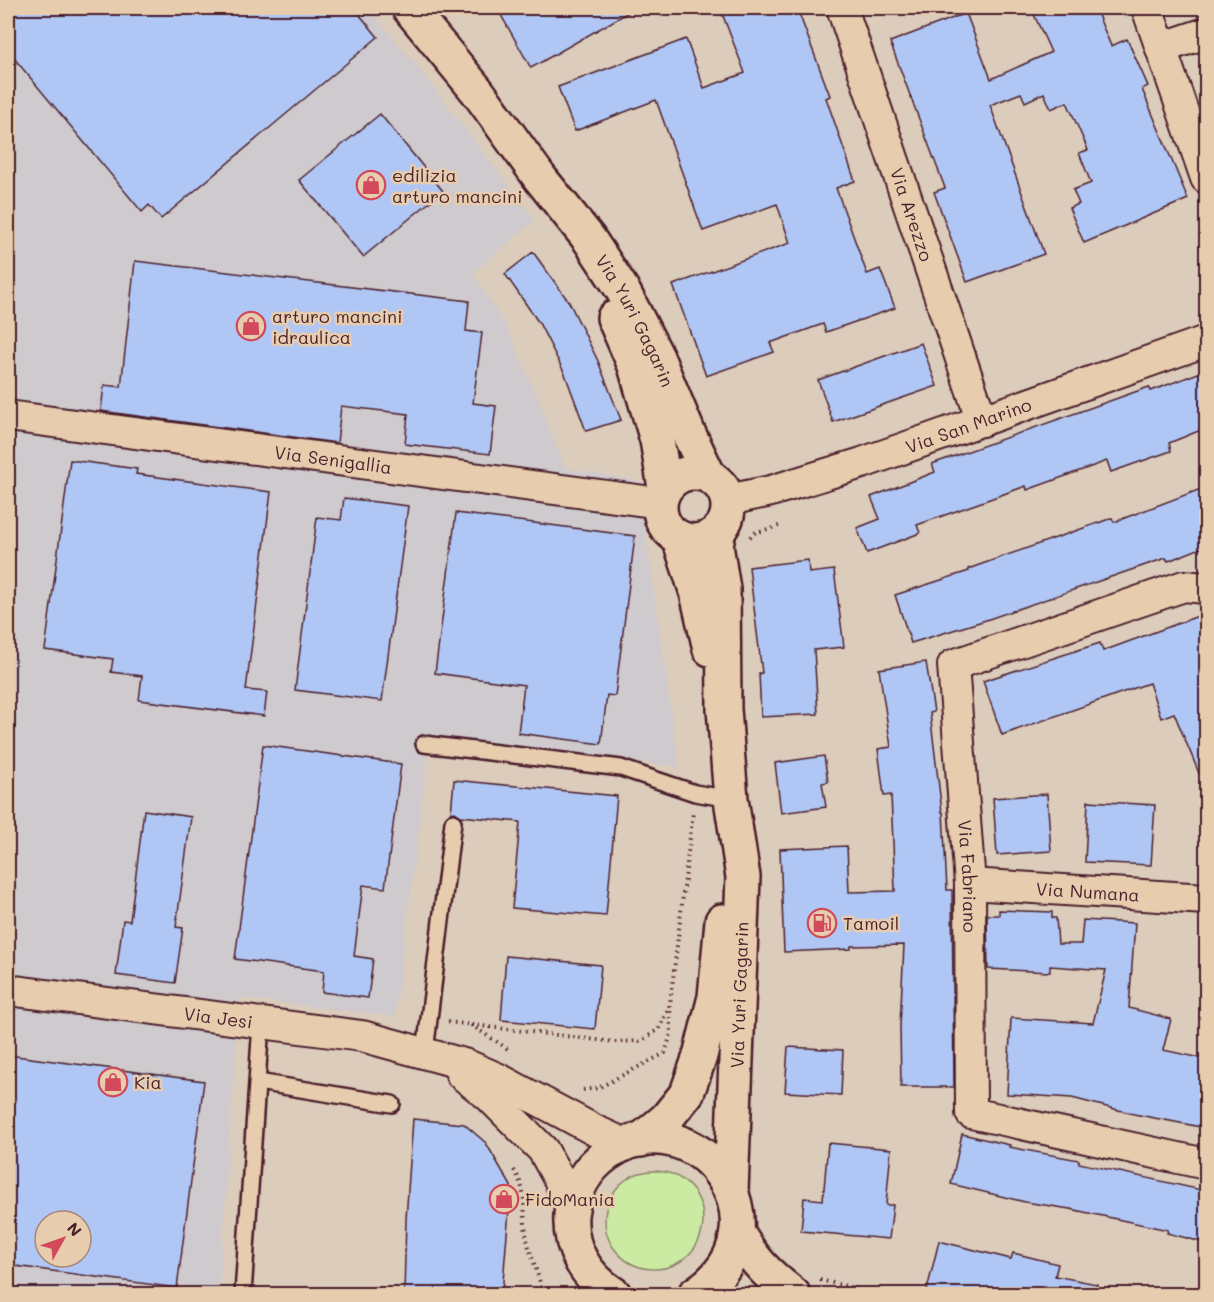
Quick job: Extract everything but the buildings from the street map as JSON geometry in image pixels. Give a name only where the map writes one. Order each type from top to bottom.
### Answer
[{"type":"main road","name":"Via Yuri Gagarin","points":[[409,8],[478,92],[540,178],[589,239],[622,290],[657,357],[718,502],[716,545],[723,589],[724,709],[731,799],[743,877],[731,1191]]},
{"type":"main road","name":"Via Yuri Gagarin","points":[[540,178],[605,298],[635,366],[657,440],[662,495],[661,517],[668,529],[679,538],[697,593],[724,709]]},
{"type":"main road","points":[[662,495],[680,475],[690,472],[718,502],[711,537],[700,541],[679,538]]},
{"type":"main road","name":"Via Yuri Gagarin","points":[[572,1212],[577,1190],[599,1159],[633,1142],[666,1119],[687,1093],[700,1056],[714,998],[731,799]]},
{"type":"main road","points":[[633,1142],[660,1139],[678,1142],[710,1160],[722,1174],[731,1191],[735,1204],[737,1232],[727,1262],[707,1287],[695,1294]]},
{"type":"main road","points":[[572,1212],[572,1237],[580,1261],[586,1294]]},
{"type":"main road","points":[[737,1232],[752,1257],[768,1276],[804,1287]]},
{"type":"main road","points":[[580,1261],[602,1287],[614,1294]]},
{"type":"street","name":"Via Arezzo","points":[[842,8],[982,420]]},
{"type":"street","points":[[1147,8],[1206,178]]},
{"type":"street","points":[[1161,48],[1206,33]]},
{"type":"street","name":"Via San Marino","points":[[718,502],[771,490],[862,463],[1206,341]]},
{"type":"street","name":"Via Senigallia","points":[[8,416],[662,495]]},
{"type":"street","name":"Via Fabriano","points":[[1206,588],[1184,586],[954,665],[970,884],[971,1113],[1206,1164]]},
{"type":"street","name":"Via Numana","points":[[970,884],[1206,898]]},
{"type":"street","name":"Via Jesi","points":[[8,990],[362,1036],[467,1065],[499,1079],[596,1131],[633,1142]]},
{"type":"street","name":"Via Jesi","points":[[425,1052],[462,1074],[489,1096],[543,1150],[560,1181],[572,1212]]},
{"type":"lane","points":[[424,744],[621,768],[695,793],[731,799]]},
{"type":"lane","points":[[425,1052],[453,822]]},
{"type":"lane","points":[[243,1294],[261,1023]]},
{"type":"lane","points":[[258,1082],[392,1104]]},
{"type":"path","points":[[575,1086],[585,1090],[598,1088],[665,1053],[671,1034],[670,1004],[695,793]]},
{"type":"path","points":[[513,1052],[471,1025],[614,1042],[641,1041],[659,1029],[670,1004]]},
{"type":"path","points":[[514,1170],[522,1181],[528,1243],[543,1294]]},
{"type":"path","points":[[804,1287],[880,1294]]},
{"type":"shaded area","points":[[8,8],[368,8],[417,66],[535,220],[473,273],[508,330],[565,468],[638,481],[679,767],[430,738],[395,1017],[239,998],[219,1294],[8,1294]]},
{"type":"green space","points":[[654,1171],[673,1174],[689,1185],[700,1201],[703,1220],[700,1239],[689,1255],[673,1266],[654,1269],[635,1266],[619,1255],[608,1239],[605,1220],[608,1201],[619,1185],[635,1174]]},
{"type":"place","name":"edilizia arturo mancini","points":[[371,185]]},
{"type":"place","name":"arturo mancini idraulica","points":[[251,326]]},
{"type":"place","name":"Tamoil","points":[[822,923]]},
{"type":"place","name":"Kia","points":[[113,1082]]},
{"type":"place","name":"FidoMania","points":[[504,1199]]}]
